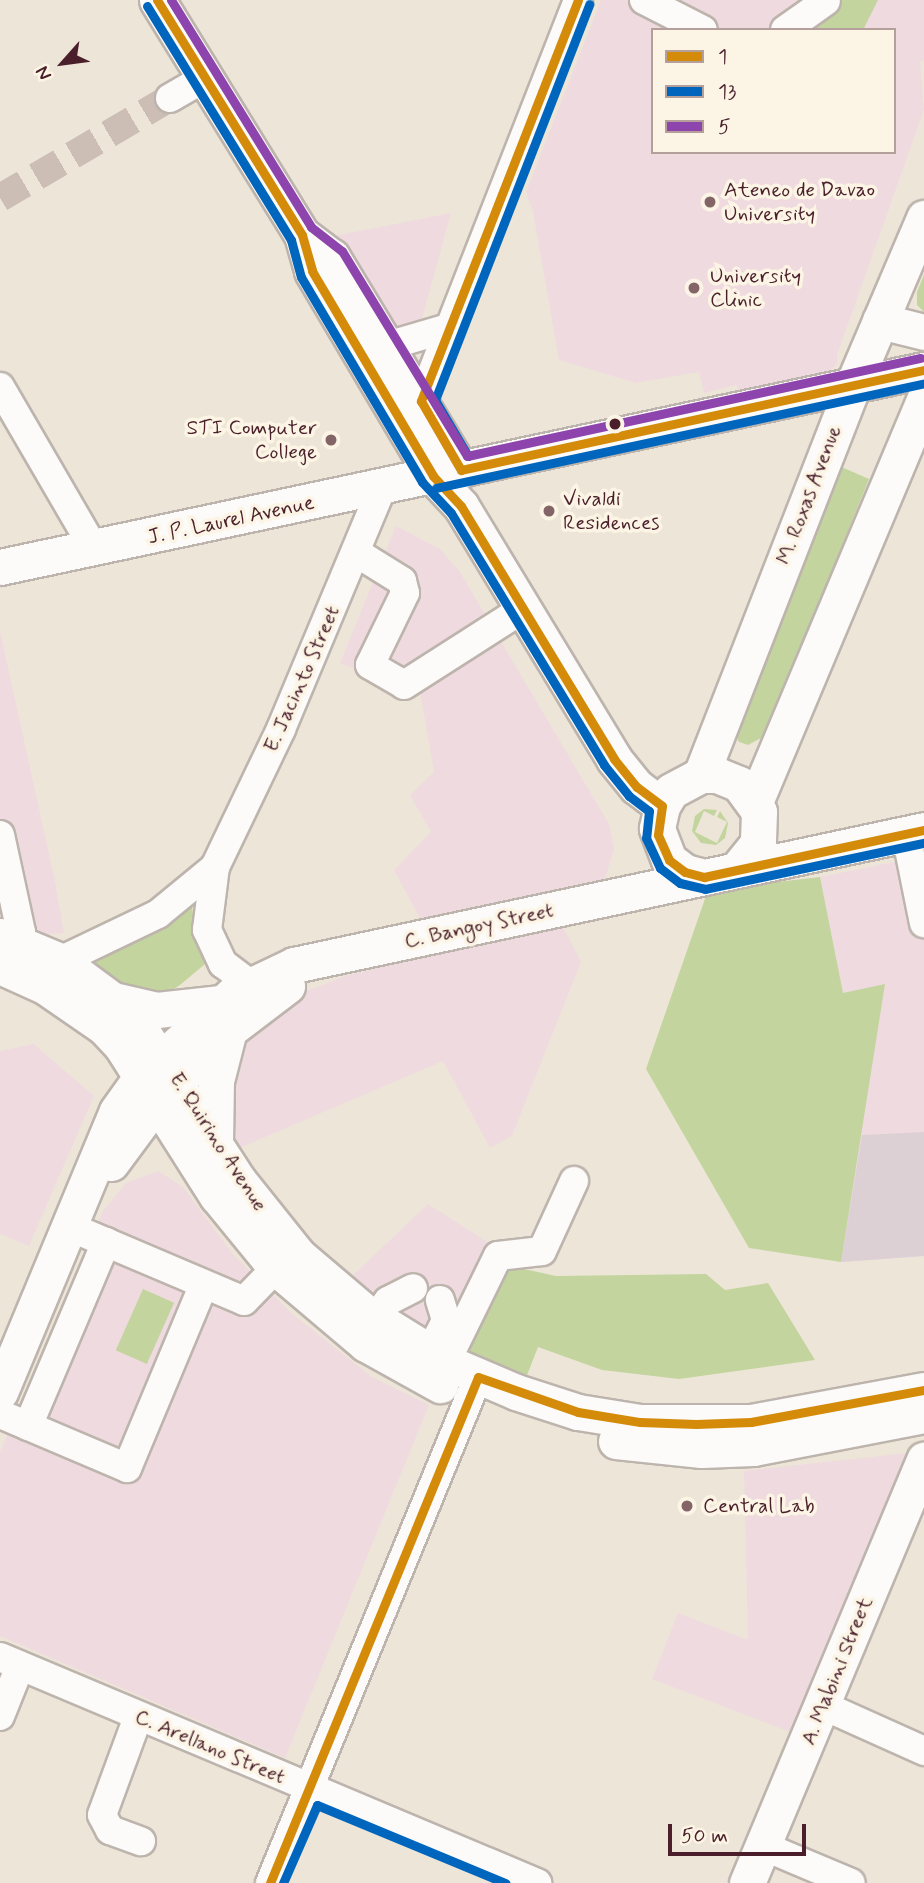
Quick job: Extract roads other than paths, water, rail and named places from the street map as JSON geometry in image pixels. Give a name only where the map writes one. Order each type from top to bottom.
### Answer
[{"type":"main road","points":[[157,0],[302,235],[312,271],[414,416],[447,473],[468,518],[614,759],[637,787],[662,806]]},
{"type":"main road","name":"M. Roxas Avenue","points":[[701,775],[852,387],[924,218]]},
{"type":"main road","points":[[302,235],[332,257],[387,346],[414,416],[402,466],[387,486],[468,518]]},
{"type":"main road","points":[[880,321],[924,332]]},
{"type":"main road","name":"J. P. Laurel Avenue","points":[[0,567],[95,550],[924,370]]},
{"type":"main road","points":[[755,802],[924,399]]},
{"type":"main road","points":[[632,893],[660,843],[662,806],[677,785],[701,775],[733,780],[755,802],[761,822],[758,843],[720,874],[677,867],[660,843]]},
{"type":"main road","name":"C. Bangoy Street","points":[[159,1079],[224,1017],[250,984],[295,965],[326,962],[915,832]]},
{"type":"main road","name":"E. Quirino Avenue","points":[[6,948],[60,961],[118,1001],[159,1079],[204,1150],[238,1180],[298,1255],[374,1318],[437,1357],[474,1388],[578,1412],[640,1422],[696,1424],[751,1422],[924,1390]]},
{"type":"main road","name":"E. Quirino Avenue","points":[[6,948],[64,998],[104,1027],[159,1079]]},
{"type":"main road","name":"C. Bangoy Street","points":[[224,1017],[326,962]]},
{"type":"main road","points":[[64,998],[101,1050],[117,1111]]},
{"type":"main road","points":[[118,1001],[156,1010],[224,1017],[204,1150],[155,1146],[118,1154]]},
{"type":"main road","points":[[0,1392],[11,1334],[77,1211],[117,1111],[159,1079]]},
{"type":"main road","points":[[77,1211],[118,1154],[159,1079]]},
{"type":"main road","name":"E. Quirino Avenue","points":[[204,1150],[217,1196],[276,1268],[366,1344],[579,1434],[645,1447],[702,1450],[801,1441],[924,1415]]},
{"type":"main road","name":"A. Mabini Street","points":[[747,1883],[824,1706],[924,1459]]},
{"type":"street","points":[[414,416],[578,0]]},
{"type":"street","points":[[644,0],[700,28]]},
{"type":"street","points":[[788,28],[826,1]]},
{"type":"street","points":[[170,98],[204,78]]},
{"type":"street","points":[[387,346],[448,328]]},
{"type":"street","points":[[0,387],[95,550]]},
{"type":"street","name":"E. Jacinto Street","points":[[250,984],[223,964],[207,930],[215,867],[281,729],[387,486]]},
{"type":"street","points":[[356,553],[402,581],[405,593],[370,665],[404,685],[523,610]]},
{"type":"street","points":[[915,832],[924,923]]},
{"type":"street","points":[[0,835],[21,932],[6,948]]},
{"type":"street","name":"E. Jacinto Street","points":[[60,961],[158,914],[215,867]]},
{"type":"street","points":[[437,1357],[498,1255],[542,1251],[574,1181]]},
{"type":"street","points":[[77,1211],[106,1242],[244,1301],[276,1268]]},
{"type":"street","points":[[28,1426],[106,1242]]},
{"type":"street","points":[[0,1414],[127,1468],[204,1284]]},
{"type":"street","points":[[374,1318],[387,1301],[413,1288]]},
{"type":"street","points":[[437,1357],[446,1320],[440,1300]]},
{"type":"street","points":[[270,1883],[474,1388]]},
{"type":"street","points":[[0,1717],[10,1661]]},
{"type":"street","name":"C. Arellano Street","points":[[10,1661],[537,1883]]},
{"type":"street","points":[[824,1706],[924,1751]]},
{"type":"street","points":[[138,1717],[102,1815],[110,1830],[141,1841]]},
{"type":"street","points":[[764,1846],[851,1883]]},
{"type":"tunnel","points":[[0,198],[170,98]]},
{"type":"place","name":"Ateneo de Davao University","points":[[710,202]]},
{"type":"place","name":"University Clinic","points":[[694,288]]},
{"type":"place","name":"STI Computer College","points":[[331,440]]},
{"type":"place","name":"Vivaldi Residences","points":[[549,511]]},
{"type":"place","name":"Central Lab","points":[[687,1506]]}]
